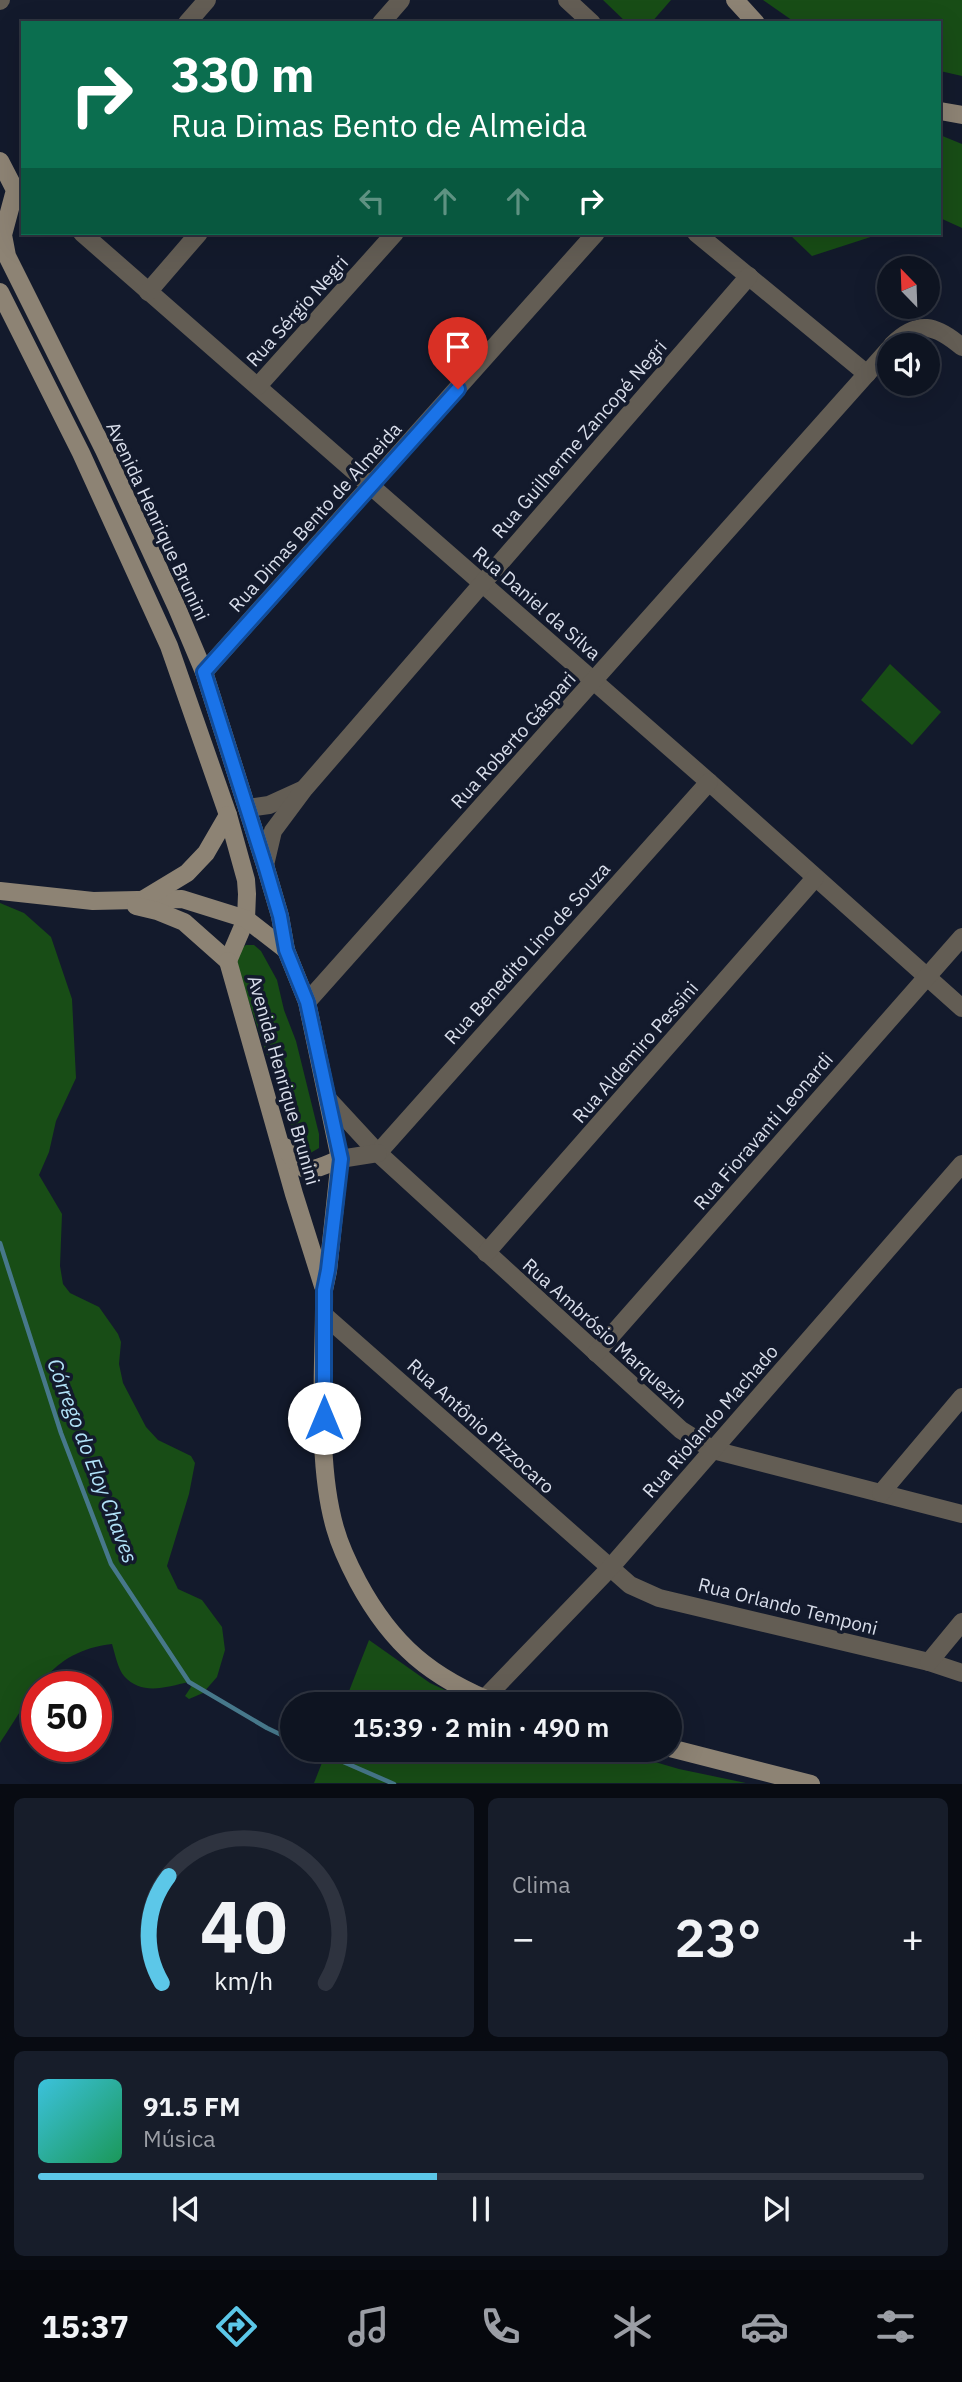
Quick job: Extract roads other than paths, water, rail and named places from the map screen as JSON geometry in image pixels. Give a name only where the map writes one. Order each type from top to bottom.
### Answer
[{"type":"main road","points":[[736,0],[754,21]]},
{"type":"main road","points":[[941,111],[962,115]]},
{"type":"main road","name":"Avenida Henrique Brunini","points":[[0,161],[15,190],[3,236],[7,256],[104,450],[204,672],[265,865],[280,916],[286,950],[307,1002],[341,1159],[324,1290],[324,1443],[327,1488],[335,1528],[351,1569],[389,1632],[408,1652],[442,1676],[472,1692]]},
{"type":"main road","points":[[0,292],[81,453],[169,646],[228,815],[246,880],[246,919],[228,961],[184,922],[157,911],[119,901]]},
{"type":"main road","points":[[142,900],[187,873],[206,853],[228,815]]},
{"type":"main road","points":[[0,891],[93,901],[182,899],[246,919],[286,950]]},
{"type":"main road","name":"Avenida Henrique Brunini","points":[[228,961],[324,1290]]},
{"type":"main road","points":[[278,1136],[293,1161],[302,1169],[315,1169],[341,1159]]},
{"type":"main road","points":[[682,1751],[811,1783]]},
{"type":"street","points":[[189,21],[207,0]]},
{"type":"street","points":[[383,21],[401,0]]},
{"type":"street","points":[[567,0],[587,21]]},
{"type":"street","name":"Rua Daniel da Silva","points":[[84,235],[709,782],[962,1008]]},
{"type":"street","points":[[148,292],[197,235]]},
{"type":"street","name":"Rua Sérgio Negri","points":[[258,386],[393,235]]},
{"type":"street","name":"Rua Dimas Bento de Almeida","points":[[204,672],[594,235]]},
{"type":"street","points":[[698,235],[867,374]]},
{"type":"street","name":"Rua Guilherme Zancopé Negri","points":[[265,865],[273,831],[305,788],[749,276]]},
{"type":"street","points":[[905,333],[919,327],[934,328],[962,347]]},
{"type":"street","name":"Rua Roberto Gáspari","points":[[307,1002],[877,363]]},
{"type":"street","name":"Rua Benedito Lino de Souza","points":[[378,1153],[709,782]]},
{"type":"street","name":"Rua Guilherme Zancopé Negri","points":[[247,808],[269,806],[305,788]]},
{"type":"street","name":"Rua Aldemiro Pessini","points":[[486,1253],[816,878]]},
{"type":"street","name":"Rua Fioravanti Leonardi","points":[[596,1353],[962,937]]},
{"type":"street","name":"Rua Ambrósio Marquezin","points":[[329,1100],[378,1153],[681,1430],[713,1450],[962,1514]]},
{"type":"street","points":[[341,1159],[378,1153]]},
{"type":"street","name":"Rua Riolando Machado","points":[[500,1692],[962,1164]]},
{"type":"street","name":"Rua Antônio Pizzocaro","points":[[324,1315],[610,1568]]},
{"type":"street","points":[[881,1493],[962,1397]]},
{"type":"street","name":"Rua Orlando Temponi","points":[[610,1568],[630,1585],[659,1598],[962,1672]]},
{"type":"street","points":[[929,1662],[962,1622]]},
{"type":"waterway","name":"Córrego do Eloy Chaves","points":[[0,1243],[61,1433],[111,1564],[189,1682],[280,1734]]},
{"type":"waterway","name":"Córrego do Eloy Chaves","points":[[344,1762],[394,1784]]}]
